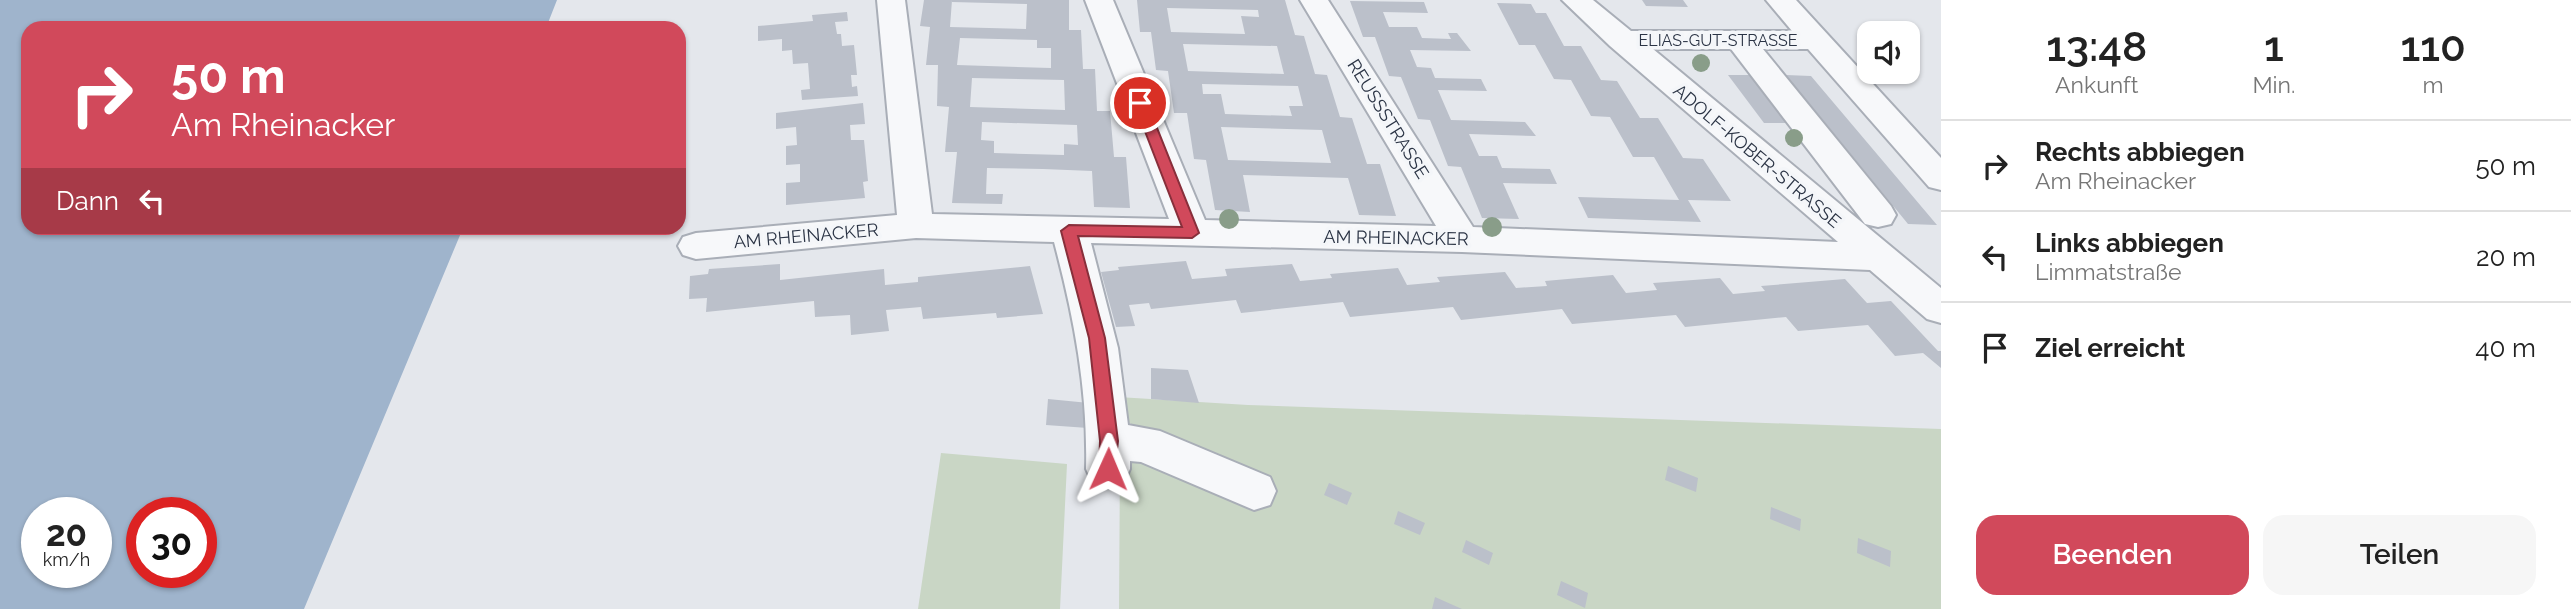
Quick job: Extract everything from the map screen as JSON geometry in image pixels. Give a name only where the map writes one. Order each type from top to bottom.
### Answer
[{"type":"street","points":[[891,0],[916,226]]},
{"type":"street","points":[[1099,0],[1192,233]]},
{"type":"street","name":"REUSSSTRASSE","points":[[1314,0],[1462,239]]},
{"type":"street","name":"ADOLF-KOBER-STRASSE","points":[[1576,0],[1941,309]]},
{"type":"street","name":"ELIAS-GUT-STRASSE","points":[[1780,0],[1941,179]]},
{"type":"street","name":"ELIAS-GUT-STRASSE","points":[[1621,40],[1815,40]]},
{"type":"street","points":[[1740,40],[1878,215]]},
{"type":"street","name":"AM RHEINACKER","points":[[696,246],[916,226],[1462,239],[1877,257]]},
{"type":"street","points":[[1069,231],[1097,338],[1108,455],[1145,444],[1254,491]]},
{"type":"green space","points":[[1118,397],[1248,405],[1941,429],[1941,609],[1119,609],[1120,458],[1141,433],[1123,417]]},
{"type":"green space","points":[[941,453],[1067,464],[1060,609],[918,609]]},
{"type":"water","points":[[0,0],[557,0],[549,21],[21,21],[21,235],[460,235],[304,609],[0,609]]},
{"type":"building","points":[[924,0],[952,0],[1069,0],[1069,30],[1081,30],[1083,69],[1095,69],[1097,111],[1110,111],[1114,157],[1126,157],[1130,208],[1094,207],[1092,171],[1043,169],[987,168],[986,194],[1003,194],[1002,204],[952,203],[957,152],[945,152],[949,107],[937,106],[938,65],[926,65],[930,27],[920,26]],"holes":[[[952,2],[1027,4],[1026,29],[950,27]],[[960,38],[1037,40],[1037,48],[1051,48],[1051,68],[957,65]],[[972,78],[1064,80],[1065,110],[970,107]],[[982,122],[1077,125],[1078,145],[1064,144],[1064,155],[994,153],[994,141],[981,140]]]},
{"type":"building","points":[[1137,0],[1285,0],[1295,35],[1304,36],[1315,74],[1327,75],[1340,117],[1352,118],[1367,164],[1380,164],[1396,216],[1359,215],[1348,178],[1243,175],[1250,212],[1215,210],[1206,160],[1194,159],[1187,113],[1174,113],[1168,71],[1156,70],[1151,32],[1140,32]],"holes":[[[1167,8],[1258,10],[1259,17],[1241,16],[1245,34],[1171,32]],[[1183,44],[1277,46],[1284,74],[1188,71]],[[1202,84],[1298,86],[1303,106],[1289,106],[1292,116],[1225,114],[1221,94],[1203,94]],[[1221,127],[1322,130],[1331,163],[1228,160]]]},
{"type":"building","points":[[1642,0],[1683,0],[1688,7],[1646,6]]},
{"type":"building","points":[[1350,1],[1424,2],[1428,13],[1383,12],[1389,27],[1417,27],[1422,38],[1451,39],[1448,33],[1457,33],[1471,51],[1410,50],[1417,67],[1431,68],[1435,78],[1481,79],[1487,91],[1438,90],[1451,120],[1525,122],[1536,136],[1469,134],[1479,156],[1497,156],[1502,168],[1550,169],[1557,184],[1503,183],[1519,219],[1482,218],[1461,167],[1448,166],[1430,120],[1418,119],[1401,77],[1389,76],[1375,37],[1363,37]]},
{"type":"building","points":[[1497,3],[1531,4],[1536,13],[1546,13],[1564,46],[1581,46],[1601,80],[1617,81],[1640,118],[1658,118],[1683,158],[1703,159],[1731,201],[1688,200],[1701,222],[1588,218],[1578,197],[1679,200],[1654,157],[1633,157],[1610,117],[1591,116],[1571,80],[1554,79],[1535,45],[1519,45]]},
{"type":"building","points":[[847,12],[848,21],[835,22],[837,34],[841,34],[842,46],[854,45],[857,75],[851,75],[852,87],[857,86],[858,96],[802,100],[801,90],[810,89],[808,63],[793,64],[792,50],[782,51],[782,39],[758,41],[758,26],[813,21],[812,15]]},
{"type":"building","points":[[1728,75],[1753,75],[1791,123],[1764,123]]},
{"type":"building","points":[[1786,75],[1811,76],[1937,225],[1908,224]]},
{"type":"building","points":[[863,103],[865,124],[850,125],[851,140],[864,140],[868,181],[863,182],[865,198],[786,205],[786,183],[800,182],[800,164],[786,165],[786,146],[797,145],[796,127],[776,129],[776,113]]},
{"type":"building","points":[[1186,261],[1192,279],[1227,276],[1225,269],[1292,264],[1300,281],[1332,278],[1330,274],[1398,268],[1407,285],[1440,282],[1437,277],[1505,272],[1516,288],[1547,286],[1545,281],[1613,275],[1626,293],[1657,290],[1653,283],[1720,278],[1733,294],[1765,291],[1761,286],[1845,279],[1867,303],[1891,301],[1938,351],[1941,351],[1941,368],[1923,353],[1895,356],[1868,325],[1798,331],[1786,317],[1685,327],[1676,315],[1572,324],[1562,309],[1461,320],[1453,307],[1350,317],[1343,302],[1241,313],[1236,300],[1151,309],[1149,303],[1129,305],[1135,326],[1116,327],[1101,272],[1119,270],[1118,267]]},
{"type":"building","points":[[780,264],[780,280],[884,269],[885,285],[918,282],[918,277],[1030,266],[1043,314],[997,318],[996,313],[923,319],[921,307],[886,310],[889,331],[851,335],[850,315],[815,317],[814,301],[706,312],[707,298],[689,299],[690,276],[708,274],[709,269]]},
{"type":"building","points":[[1151,368],[1188,370],[1199,403],[1151,399]]},
{"type":"building","points":[[1048,399],[1089,403],[1088,428],[1046,425]]},
{"type":"building","points":[[1668,466],[1698,478],[1696,492],[1665,480]]},
{"type":"building","points":[[1329,483],[1352,493],[1347,505],[1324,495]]},
{"type":"building","points":[[1771,507],[1801,519],[1800,531],[1770,519]]},
{"type":"building","points":[[1398,511],[1425,523],[1420,535],[1394,524]]},
{"type":"building","points":[[1858,538],[1891,551],[1890,567],[1857,553]]},
{"type":"building","points":[[1466,540],[1493,553],[1489,565],[1462,552]]},
{"type":"building","points":[[1561,581],[1588,593],[1585,608],[1557,595]]},
{"type":"building","points":[[1435,597],[1462,609],[1432,609]]},
{"type":"route","points":[[1108,469],[1109,441],[1097,338],[1069,231],[1192,233],[1140,103]]}]
